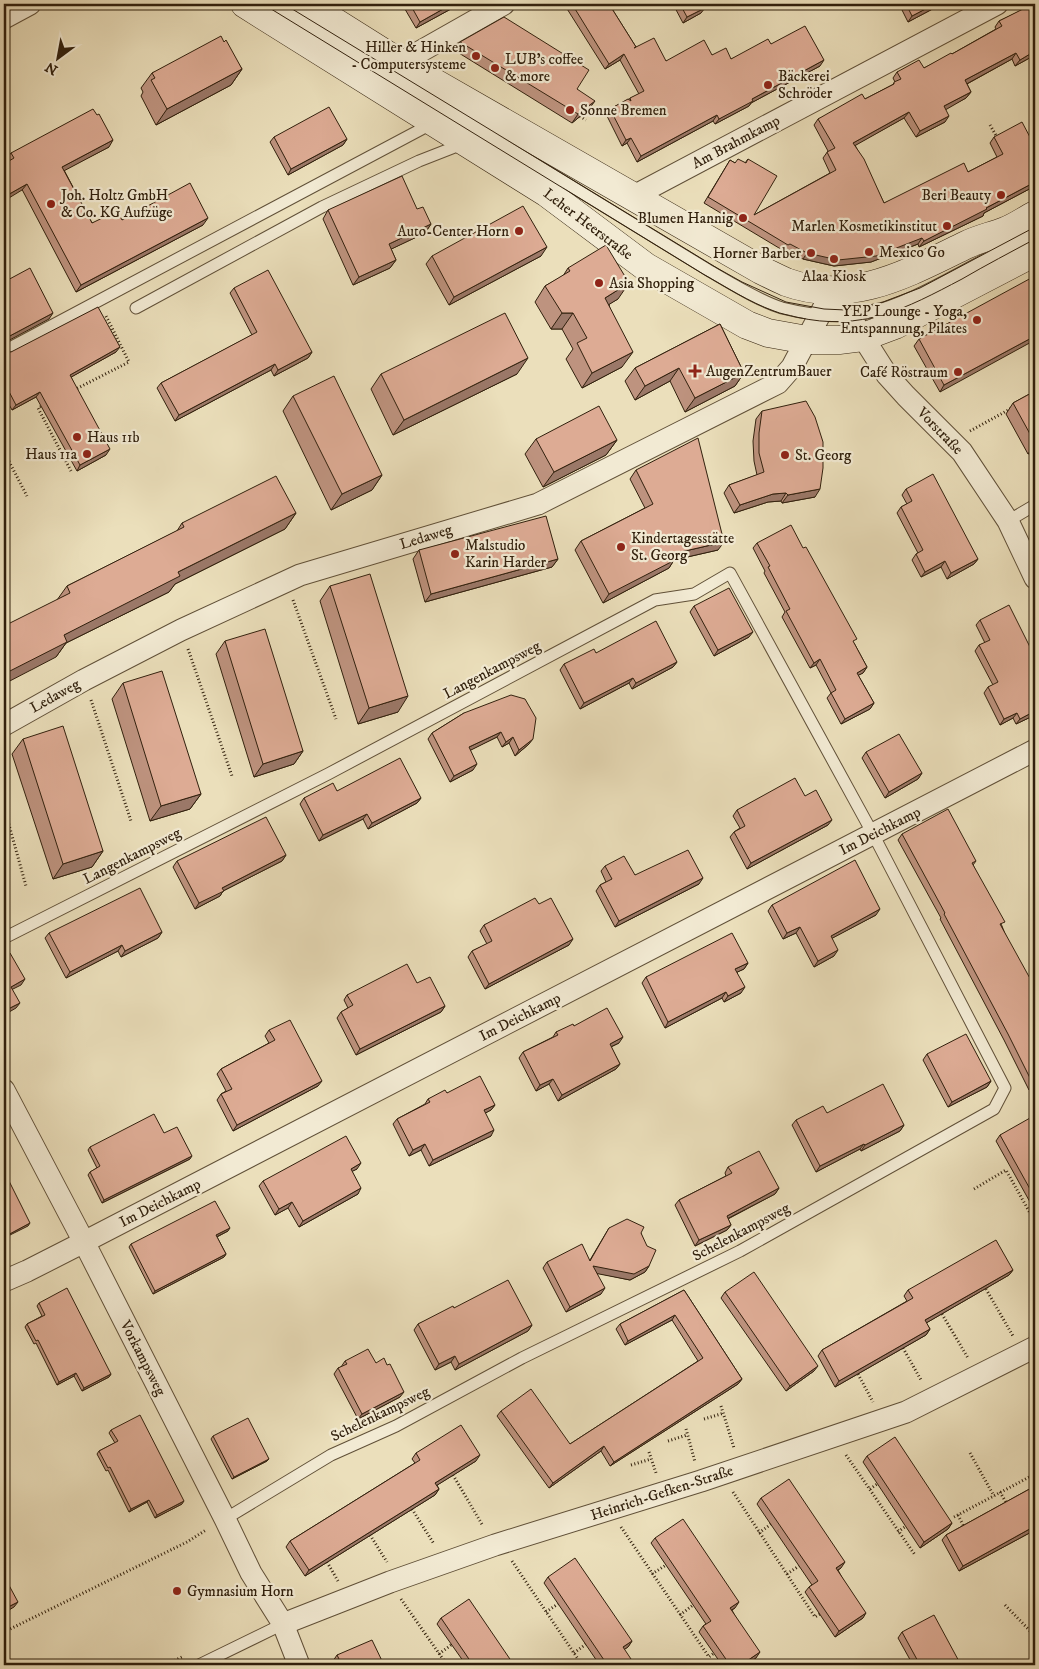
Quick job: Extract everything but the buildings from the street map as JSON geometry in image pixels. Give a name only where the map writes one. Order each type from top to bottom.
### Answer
[{"type":"main road","name":"Leher Heerstraße","points":[[245,4],[547,192],[646,268],[747,325],[768,334],[807,340],[839,340],[856,326],[895,326],[1035,252]]},
{"type":"main road","points":[[306,4],[400,63],[761,270],[785,281],[812,288],[833,290],[855,289],[896,279],[970,243],[1006,231],[1035,215]]},
{"type":"street","points":[[4,18],[30,4]]},
{"type":"street","points":[[400,63],[504,4]]},
{"type":"street","name":"Am Brahmkamp","points":[[634,196],[996,4]]},
{"type":"street","name":"Ledaweg","points":[[4,725],[84,680],[182,630],[300,575],[538,504],[778,383],[792,367],[833,290]]},
{"type":"street","name":"Vorstraße","points":[[833,290],[887,375],[962,452],[1008,521],[1035,578]]},
{"type":"street","name":"Im Deichkamp","points":[[4,1281],[84,1242],[1035,750]]},
{"type":"street","name":"Vorkampsweg","points":[[4,1090],[225,1518],[247,1566],[283,1624],[299,1665]]},
{"type":"street","name":"Heinrich-Gefken-Straße","points":[[283,1624],[393,1581],[498,1544],[732,1471],[906,1412],[1029,1351]]},
{"type":"lane","points":[[274,4],[708,270],[777,306],[820,315],[856,326],[886,308],[907,300],[1035,232]]},
{"type":"lane","points":[[4,351],[435,122]]},
{"type":"lane","points":[[136,308],[322,207],[419,161],[466,142]]},
{"type":"lane","points":[[1008,521],[1035,505]]},
{"type":"lane","name":"Langenkampsweg","points":[[4,938],[328,774],[655,600],[694,594],[730,573],[873,834]]},
{"type":"lane","name":"Schelenkampsweg","points":[[225,1518],[331,1455],[396,1426],[522,1358],[740,1251],[994,1109],[1005,1088],[873,834]]},
{"type":"lane","points":[[199,1665],[283,1624]]},
{"type":"path","points":[[580,116],[586,120]]},
{"type":"path","points":[[990,125],[998,140]]},
{"type":"path","points":[[72,391],[129,362],[98,301]]},
{"type":"path","points":[[47,404],[38,408],[71,471]]},
{"type":"path","points":[[952,442],[1018,404]]},
{"type":"path","points":[[4,452],[27,496]]},
{"type":"path","points":[[286,582],[336,719]]},
{"type":"path","points":[[182,630],[232,776]]},
{"type":"path","points":[[84,680],[132,821]]},
{"type":"path","points":[[4,807],[26,886]]},
{"type":"path","points":[[974,1190],[1006,1170],[1035,1222]]},
{"type":"path","points":[[986,1288],[1029,1351]]},
{"type":"path","points":[[942,1314],[978,1376]]},
{"type":"path","points":[[902,1348],[931,1399]]},
{"type":"path","points":[[858,1374],[883,1420]]},
{"type":"path","points":[[721,1406],[724,1413],[733,1493],[815,1617],[820,1614]]},
{"type":"path","points":[[704,1419],[724,1413]]},
{"type":"path","points":[[686,1429],[701,1481]]},
{"type":"path","points":[[668,1442],[687,1435]]},
{"type":"path","points":[[836,1436],[844,1453],[915,1555]]},
{"type":"path","points":[[970,1453],[994,1496]]},
{"type":"path","points":[[631,1465],[651,1459]]},
{"type":"path","points":[[954,1518],[1035,1474]]},
{"type":"path","points":[[453,1475],[498,1544],[582,1665]]},
{"type":"path","points":[[870,1489],[878,1484]]},
{"type":"path","points":[[1000,1492],[1007,1505]]},
{"type":"path","points":[[412,1509],[446,1562]]},
{"type":"path","points":[[612,1509],[622,1529],[709,1658],[714,1654]]},
{"type":"path","points":[[958,1515],[965,1528]]},
{"type":"path","points":[[4,1632],[187,1542],[225,1518]]},
{"type":"path","points":[[759,1532],[771,1524]]},
{"type":"path","points":[[898,1532],[906,1526]]},
{"type":"path","points":[[370,1535],[393,1581],[447,1665]]},
{"type":"path","points":[[652,1574],[666,1565]]},
{"type":"path","points":[[787,1574],[800,1566]]},
{"type":"path","points":[[546,1612],[558,1604]]},
{"type":"path","points":[[680,1615],[693,1605]]},
{"type":"path","points":[[1005,1605],[1035,1636]]},
{"type":"path","points":[[574,1653],[586,1644]]},
{"type":"path","points":[[439,1654],[452,1645]]},
{"type":"tram line","points":[[263,4],[703,274],[747,299],[779,313],[820,321],[842,322],[882,315],[921,300],[1035,239]]},
{"type":"tram line","points":[[284,4],[717,268],[742,282],[786,302],[824,309],[846,310],[883,302],[920,288],[1035,227]]},
{"type":"place","name":"Hiller & Hinken - Computersysteme","points":[[476,56]]},
{"type":"place","name":"LUB's coffee & more","points":[[495,68]]},
{"type":"place","name":"Bäckerei Schröder","points":[[768,85]]},
{"type":"place","name":"Sonne Bremen","points":[[570,110]]},
{"type":"place","name":"Beri Beauty","points":[[1001,195]]},
{"type":"place","name":"Joh. Holtz GmbH & Co. KG Aufzüge","points":[[51,204]]},
{"type":"place","name":"Blumen Hannig","points":[[743,218]]},
{"type":"place","name":"Marlen Kosmetikinstitut","points":[[947,226]]},
{"type":"place","name":"Auto-Center Horn","points":[[519,231]]},
{"type":"place","name":"Mexico Go","points":[[869,252]]},
{"type":"place","name":"Horner Barber","points":[[811,253]]},
{"type":"place","name":"Alaa Kiosk","points":[[834,259]]},
{"type":"place","name":"Asia Shopping","points":[[599,283]]},
{"type":"place","name":"YEP Lounge - Yoga, Entspannung, Pilates","points":[[977,320]]},
{"type":"place","name":"AugenZentrumBauer","points":[[695,371]]},
{"type":"place","name":"Café Röstraum","points":[[958,372]]},
{"type":"place","name":"Haus 11b","points":[[77,437]]},
{"type":"place","name":"Haus 11a","points":[[87,454]]},
{"type":"place","name":"St. Georg","points":[[785,455]]},
{"type":"place","name":"Kindertagesstätte St. Georg","points":[[621,547]]},
{"type":"place","name":"Malstudio Karin Harder","points":[[455,554]]},
{"type":"place","name":"Gymnasium Horn","points":[[177,1591]]}]
